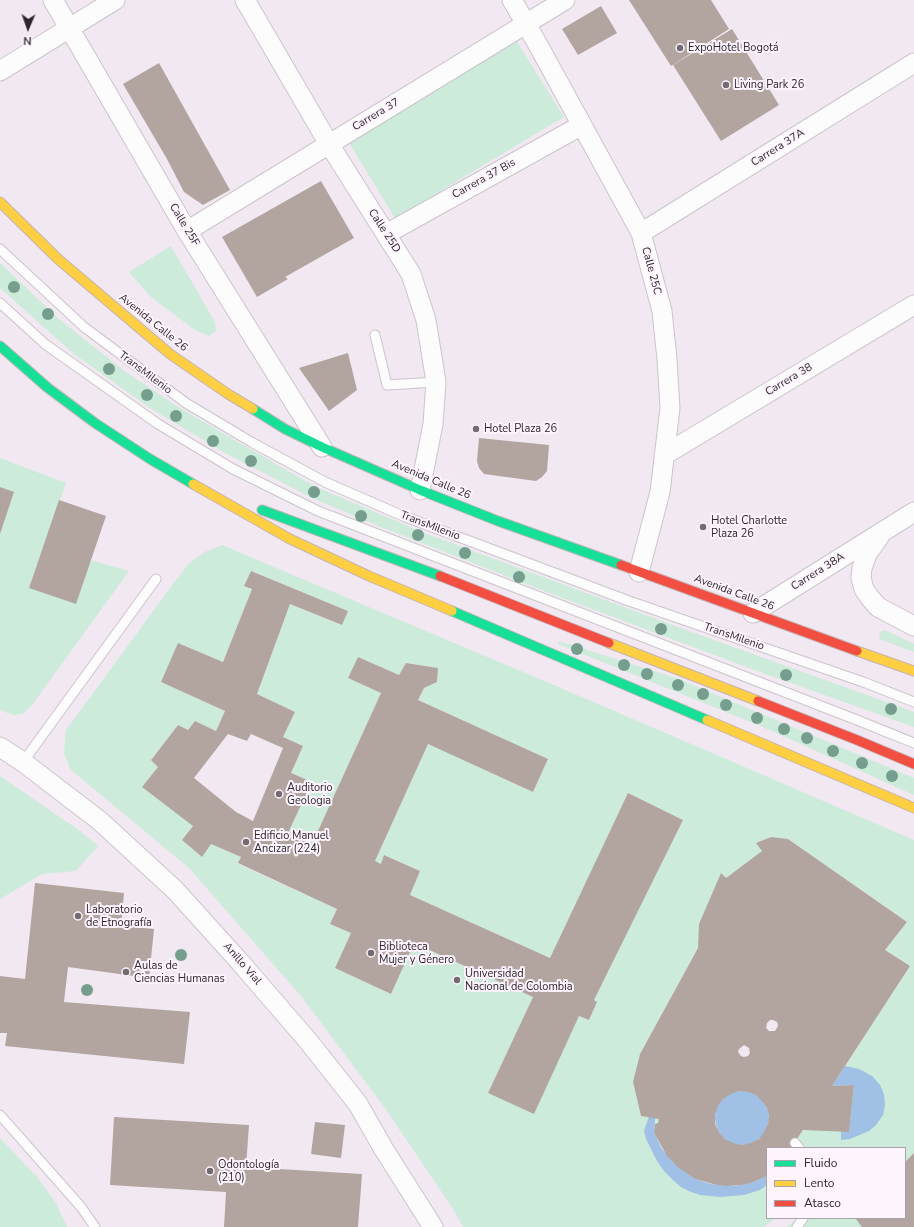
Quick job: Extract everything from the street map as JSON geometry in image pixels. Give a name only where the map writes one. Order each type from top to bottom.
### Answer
[{"type":"main road","name":"Avenida Calle 26","points":[[0,202],[58,259],[170,354],[228,394],[285,429],[420,490],[498,521],[914,671]]},
{"type":"main road","points":[[0,346],[48,388],[95,423],[150,459],[290,538],[369,576],[914,808]]},
{"type":"main road","points":[[198,486],[426,571],[857,740],[914,764]]},
{"type":"street","name":"Calle 25F","points":[[53,0],[187,230],[322,447]]},
{"type":"street","points":[[0,71],[115,0]]},
{"type":"street","name":"Calle 25D","points":[[245,0],[328,144],[411,274],[426,320],[436,382],[433,424],[420,490]]},
{"type":"street","name":"Calle 25C","points":[[512,0],[641,233],[662,311],[670,408],[660,492],[639,572]]},
{"type":"street","name":"Carrera 37","points":[[187,230],[565,0]]},
{"type":"street","name":"Carrera 37A","points":[[641,233],[914,63]]},
{"type":"street","name":"Carrera 37 Bis","points":[[386,234],[582,125]]},
{"type":"street","name":"Carrera 38","points":[[664,455],[914,305]]},
{"type":"street","name":"Carrera 38A","points":[[753,613],[914,512]]},
{"type":"street","name":"Carrera 38A","points":[[882,531],[867,554],[860,578],[864,589],[878,607],[914,626]]},
{"type":"street","name":"Anillo Vial","points":[[0,747],[23,762],[100,821],[175,890],[240,962],[309,1042],[358,1104],[383,1148],[433,1227]]},
{"type":"lane","name":"TransMilenio","points":[[0,250],[84,327],[186,404],[253,443],[325,482],[403,516],[622,598],[866,683],[914,702]]},
{"type":"lane","points":[[0,303],[45,344],[158,424],[233,469],[318,511],[914,743]]},
{"type":"lane","points":[[375,335],[387,385],[436,382]]},
{"type":"lane","points":[[23,762],[156,579]]},
{"type":"lane","points":[[0,1115],[81,1207],[95,1227]]},
{"type":"green space","points":[[516,40],[564,117],[395,218],[348,141]]},
{"type":"green space","points":[[171,246],[215,322],[216,331],[209,336],[195,330],[151,297],[129,272]]},
{"type":"green space","points":[[0,263],[59,319],[123,370],[177,406],[316,487],[427,534],[914,712],[914,727],[749,668],[544,591],[376,525],[312,498],[225,453],[150,408],[74,354],[0,288]]},
{"type":"green space","points":[[0,458],[66,483],[29,588],[90,560],[129,571],[32,705],[23,714],[13,715],[0,710]]},
{"type":"green space","points":[[222,545],[575,694],[914,840],[914,1153],[906,1161],[906,1147],[792,1147],[803,1130],[854,1085],[832,1086],[910,966],[885,950],[907,922],[788,839],[771,837],[757,843],[762,851],[726,878],[721,874],[698,948],[640,1054],[633,1082],[641,1116],[659,1119],[658,1123],[655,1125],[654,1133],[662,1149],[673,1162],[695,1179],[717,1185],[742,1185],[766,1176],[766,1219],[774,1219],[764,1227],[463,1227],[455,1212],[385,1108],[301,996],[189,868],[71,770],[64,753],[66,730],[189,563],[205,552]],"holes":[[[251,571],[348,611],[341,625],[290,604],[257,694],[295,712],[283,737],[303,746],[291,773],[312,782],[288,833],[312,844],[381,693],[348,678],[358,657],[399,675],[406,663],[438,668],[437,682],[424,688],[418,700],[548,759],[533,792],[428,744],[375,861],[381,864],[385,855],[420,871],[410,895],[550,958],[629,793],[683,820],[594,1000],[597,1002],[589,1020],[579,1016],[488,1093],[533,997],[414,943],[391,994],[335,968],[351,933],[330,924],[337,909],[238,864],[241,857],[211,844],[202,857],[182,840],[193,826],[158,767],[151,759],[178,725],[188,730],[195,721],[216,731],[225,711],[161,682],[179,643],[223,662],[252,589],[244,586]]]},
{"type":"green space","points":[[885,630],[914,644],[914,652],[879,639],[880,632]]},
{"type":"green space","points":[[559,641],[676,678],[914,778],[914,795],[763,727],[558,644]]},
{"type":"green space","points":[[0,776],[80,831],[98,846],[76,871],[42,874],[0,899]]},
{"type":"green space","points":[[0,1138],[37,1177],[56,1203],[67,1227],[0,1227]]},
{"type":"green space","points":[[797,1219],[856,1219],[862,1227],[787,1227]]},
{"type":"water","points":[[845,1066],[859,1069],[872,1076],[880,1085],[884,1094],[885,1105],[883,1115],[876,1125],[869,1131],[850,1139],[841,1140],[841,1131],[849,1131],[854,1085],[832,1086]]},
{"type":"water","points":[[742,1091],[752,1093],[761,1099],[767,1108],[769,1118],[767,1128],[761,1137],[752,1143],[742,1145],[732,1143],[723,1137],[717,1128],[715,1118],[717,1108],[723,1099],[732,1093]]},
{"type":"water","points":[[663,1094],[655,1120],[654,1133],[662,1149],[673,1162],[695,1179],[717,1185],[735,1186],[751,1183],[766,1176],[766,1186],[760,1190],[744,1195],[720,1197],[700,1195],[681,1187],[664,1171],[646,1139],[644,1131],[651,1110]]},
{"type":"building","name":"ExpoHotel Bogotá","points":[[629,0],[711,0],[729,29],[671,66]]},
{"type":"building","points":[[601,6],[617,33],[578,55],[562,29]]},
{"type":"building","name":"Living Park 26","points":[[732,29],[779,105],[721,141],[673,65]]},
{"type":"building","points":[[159,63],[230,190],[203,205],[184,192],[167,159],[123,84]]},
{"type":"building","points":[[321,181],[354,238],[285,277],[288,279],[257,297],[222,237]]},
{"type":"building","points":[[348,353],[357,390],[329,411],[299,368]]},
{"type":"building","points":[[479,438],[549,445],[547,471],[536,481],[484,474],[479,468],[477,461]]},
{"type":"building","points":[[0,487],[14,492],[0,534]]},
{"type":"building","points":[[59,500],[106,516],[76,604],[29,588]]},
{"type":"building","name":"Edificio Manuel Ancizar (224)","points":[[251,571],[348,611],[342,625],[290,604],[257,694],[295,712],[283,737],[303,746],[291,773],[312,782],[288,833],[312,844],[381,693],[348,678],[358,657],[399,675],[406,663],[438,668],[437,682],[424,688],[418,700],[548,759],[533,792],[428,744],[375,861],[381,864],[384,855],[420,871],[410,895],[550,958],[628,793],[683,820],[594,1000],[597,1002],[589,1020],[579,1016],[534,1114],[488,1093],[533,997],[414,943],[391,994],[335,968],[351,933],[330,924],[337,909],[238,863],[241,857],[211,844],[202,857],[182,840],[193,826],[142,787],[158,767],[151,760],[178,725],[188,730],[195,721],[216,731],[225,711],[161,682],[178,643],[223,662],[252,589],[244,586]],"holes":[[[228,734],[247,741],[251,734],[283,748],[253,821],[236,812],[194,778]]]},
{"type":"building","points":[[771,837],[788,839],[907,922],[885,950],[910,966],[832,1086],[854,1085],[849,1132],[803,1130],[792,1147],[766,1147],[766,1176],[742,1185],[717,1185],[695,1179],[679,1168],[667,1156],[654,1133],[655,1124],[658,1123],[659,1119],[641,1116],[633,1082],[640,1054],[698,948],[699,924],[721,873],[726,878],[762,851],[756,843]],"holes":[[[770,1020],[777,1022],[778,1026],[775,1031],[769,1031],[766,1028],[767,1023]],[[744,1045],[749,1048],[750,1053],[748,1056],[744,1057],[738,1052]],[[739,1091],[756,1095],[767,1108],[769,1116],[768,1124],[759,1139],[742,1145],[725,1139],[715,1124],[715,1115],[718,1106],[723,1099]]]},
{"type":"building","name":"Aulas de Ciencias Humanas","points":[[35,883],[124,893],[121,926],[154,929],[149,978],[68,967],[64,1002],[190,1012],[184,1064],[5,1046],[7,1033],[0,1033],[0,976],[25,979]]},
{"type":"building","name":"Odontología (210)","points":[[114,1117],[249,1125],[246,1167],[362,1174],[358,1227],[224,1227],[226,1192],[110,1185]]},
{"type":"building","points":[[315,1122],[345,1125],[341,1158],[311,1154]]},
{"type":"building","points":[[914,1153],[914,1227],[862,1227],[856,1219],[906,1219],[906,1161]]},
{"type":"traffic: fast","points":[[0,346],[48,388],[95,423],[150,459],[193,484]]},
{"type":"traffic: fast","points":[[253,409],[285,429],[322,447],[420,490],[498,521],[621,565]]},
{"type":"traffic: fast","points":[[262,510],[440,576]]},
{"type":"traffic: fast","points":[[452,611],[707,720]]},
{"type":"traffic: slow","points":[[0,202],[58,259],[170,354],[228,394],[253,409]]},
{"type":"traffic: slow","points":[[193,484],[290,539],[369,576],[452,611]]},
{"type":"traffic: slow","points":[[609,643],[758,701]]},
{"type":"traffic: slow","points":[[857,651],[914,671]]},
{"type":"traffic: slow","points":[[707,720],[914,808]]},
{"type":"traffic: jam","points":[[621,565],[857,651]]},
{"type":"traffic: jam","points":[[440,576],[609,643]]},
{"type":"traffic: jam","points":[[758,701],[914,764]]},
{"type":"place","name":"ExpoHotel Bogotá","points":[[680,48]]},
{"type":"place","name":"Living Park 26","points":[[726,85]]},
{"type":"place","name":"Hotel Plaza 26","points":[[476,429]]},
{"type":"place","name":"Hotel Charlotte Plaza 26","points":[[703,527]]},
{"type":"place","name":"Auditorio Geologia","points":[[279,794]]},
{"type":"place","name":"Edificio Manuel Ancizar (224)","points":[[246,842]]},
{"type":"place","name":"Laboratorio de Etnografía","points":[[78,916]]},
{"type":"place","name":"Biblioteca Mujer y Género","points":[[371,953]]},
{"type":"place","name":"Aulas de Ciencias Humanas","points":[[126,972]]},
{"type":"place","name":"Universidad Nacional de Colombia","points":[[457,980]]},
{"type":"place","name":"Odontología (210)","points":[[210,1171]]}]
